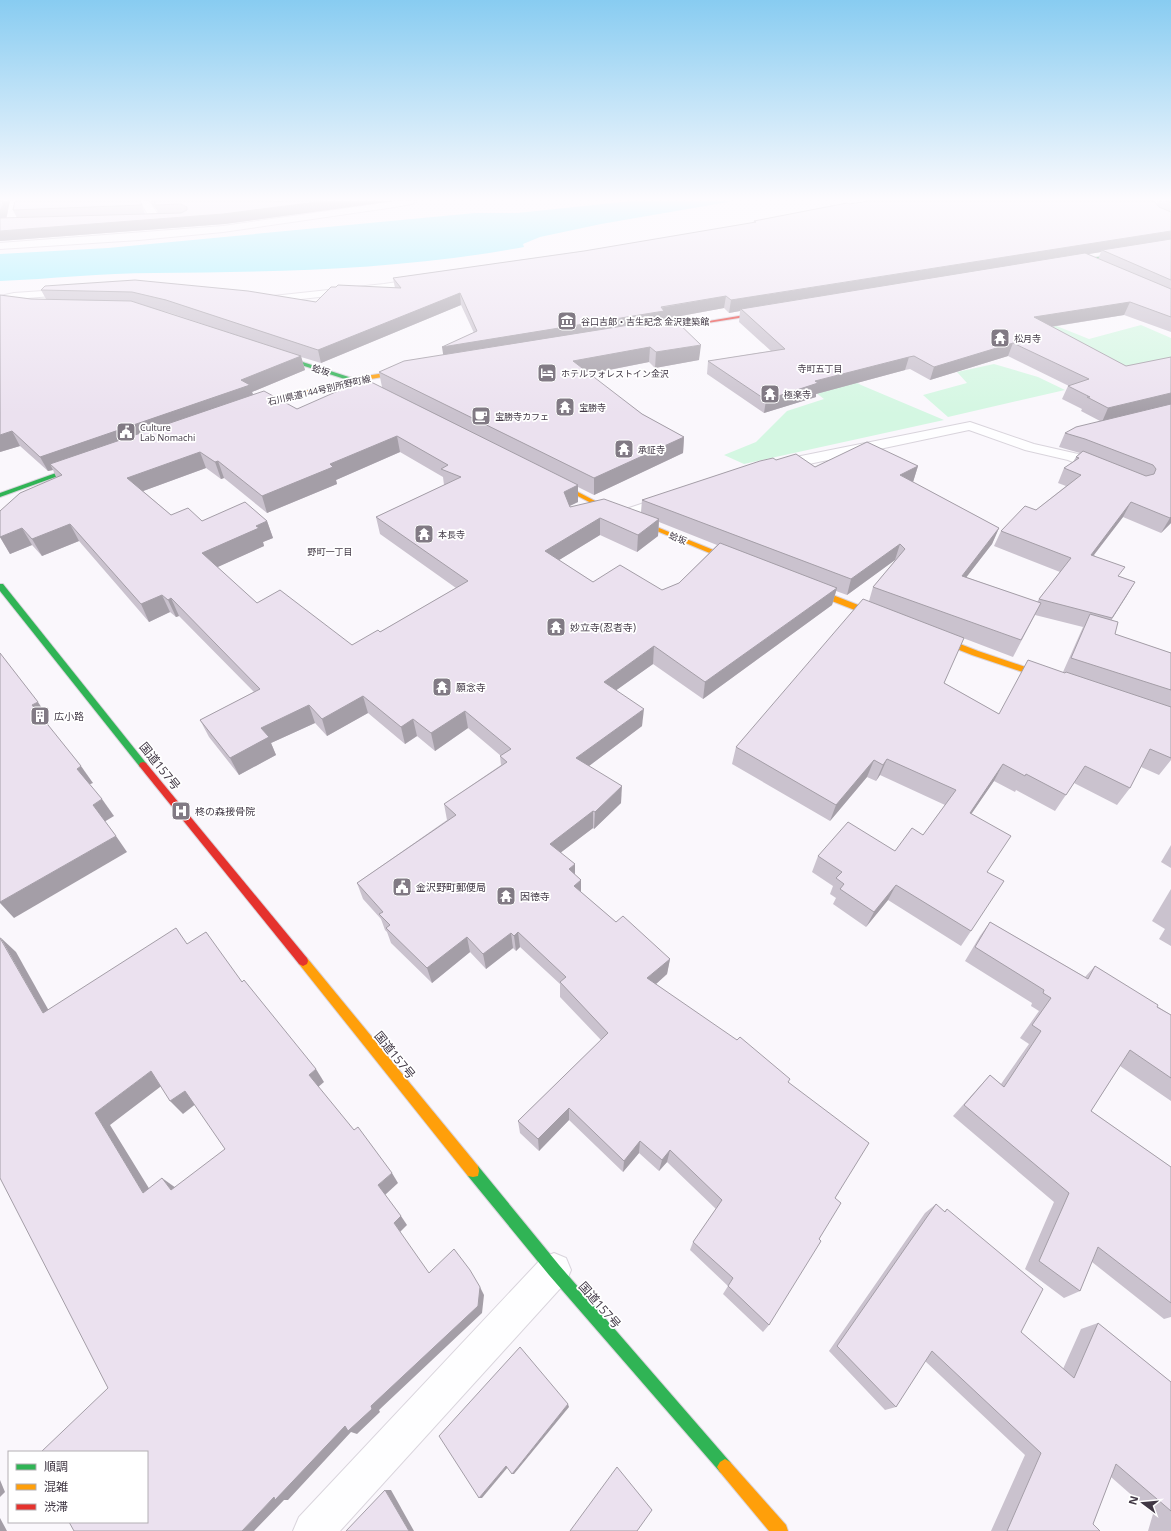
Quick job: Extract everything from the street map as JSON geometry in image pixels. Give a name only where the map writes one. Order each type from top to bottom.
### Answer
[{"type":"main road","points":[[0,301],[22,305]]},
{"type":"main road","points":[[644,332],[777,310]]},
{"type":"main road","name":"蛤坂","points":[[265,351],[353,380],[388,398]]},
{"type":"main road","name":"石川県道144号別所野町線","points":[[239,411],[254,405],[353,380],[421,369]]},
{"type":"main road","points":[[0,495],[91,463]]},
{"type":"main road","name":"蛤坂","points":[[544,477],[620,516],[635,520],[751,567]]},
{"type":"main road","points":[[795,584],[890,620]]},
{"type":"main road","name":"国道157号","points":[[0,586],[142,764],[554,1270],[780,1531]]},
{"type":"main road","points":[[926,634],[1061,682]]},
{"type":"street","points":[[248,296],[272,299],[384,287],[438,278]]},
{"type":"street","points":[[0,291],[80,289],[14,296],[0,301]]},
{"type":"street","points":[[766,468],[970,426],[1030,447],[1073,457],[1117,475]]},
{"type":"street","points":[[1030,447],[1052,439]]},
{"type":"street","points":[[620,516],[686,494]]},
{"type":"street","points":[[313,1531],[554,1270]]},
{"type":"green space","points":[[1039,319],[1089,339],[1141,325],[1171,338],[1171,362],[1108,375]]},
{"type":"green space","points":[[815,361],[861,385],[944,420],[744,464],[724,455],[756,442],[787,411],[824,399],[785,369]]},
{"type":"green space","points":[[994,364],[1038,377],[1065,390],[948,417],[923,395],[967,383],[957,372]]},
{"type":"water","points":[[0,272],[197,272],[135,273],[0,281]]},
{"type":"building","points":[[432,272],[907,272],[731,300],[726,296],[661,307],[664,311],[442,347],[477,331],[460,293],[318,350],[166,300],[132,292],[41,290],[45,286],[135,280],[248,291],[316,302],[331,287],[336,287],[338,285],[401,288],[393,278]]},
{"type":"building","points":[[966,272],[1131,272],[1171,289],[1171,317],[1130,302],[1034,317],[1126,366],[1171,357],[1171,393],[1108,408],[1068,386],[1089,379],[1013,343],[934,367],[914,356],[909,357],[815,381],[818,383],[766,400],[708,361],[785,349],[741,309]]},
{"type":"building","points":[[1154,272],[1171,272],[1171,280]]},
{"type":"building","points":[[0,295],[31,299],[131,301],[301,356],[241,380],[250,385],[40,457],[12,431],[0,435]]},
{"type":"building","points":[[673,318],[701,345],[656,352],[650,347],[573,361],[642,414],[684,437],[594,478],[379,372],[404,361]]},
{"type":"building","points":[[365,379],[578,485],[564,492],[570,507],[604,499],[659,519],[638,535],[600,518],[545,551],[593,582],[620,565],[662,590],[679,583],[720,543],[837,588],[705,682],[654,646],[604,682],[644,709],[576,758],[622,786],[595,812],[593,811],[550,844],[575,864],[569,869],[581,880],[574,886],[616,922],[623,916],[670,959],[647,978],[737,1040],[740,1037],[790,1079],[788,1082],[869,1143],[835,1198],[841,1203],[819,1239],[821,1241],[769,1325],[728,1286],[733,1278],[693,1242],[722,1200],[670,1150],[662,1160],[640,1141],[624,1161],[569,1108],[538,1139],[518,1121],[608,1033],[560,982],[566,977],[518,932],[514,936],[511,933],[483,954],[467,937],[427,968],[386,928],[390,925],[379,914],[383,912],[357,883],[456,815],[444,804],[507,762],[500,756],[511,749],[465,711],[431,733],[413,719],[401,727],[363,696],[322,719],[309,705],[261,728],[269,737],[230,758],[200,720],[260,689],[171,598],[168,600],[162,595],[141,604],[70,524],[32,539],[22,528],[0,537],[0,511],[20,493],[62,475],[50,464],[264,391],[297,409]],"holes":[[[397,436],[448,465],[441,469],[461,477],[376,517],[468,581],[380,632],[378,630],[352,645],[280,590],[257,603],[202,553],[259,528],[256,526],[267,521],[245,502],[202,521],[188,508],[171,515],[127,478],[200,452],[215,462],[218,461],[262,496],[333,467],[330,464]]]},
{"type":"building","points":[[1171,404],[1171,517],[1170,518],[1131,502],[1091,555],[1125,567],[1118,576],[1135,582],[1112,618],[1039,599],[1071,558],[1001,531],[1025,506],[1036,510],[1081,475],[1064,468],[1079,458],[1076,457],[1083,451],[1146,476],[1154,474],[1156,469],[1153,465],[1065,433],[1076,427]]},
{"type":"building","points":[[867,442],[918,466],[900,475],[999,528],[962,576],[1041,603],[1021,640],[873,587],[905,549],[900,544],[851,579],[642,500],[773,458],[776,460],[796,454],[815,467]]},
{"type":"building","points":[[863,599],[964,638],[944,683],[999,714],[1028,660],[1171,707],[1171,758],[1150,749],[1130,788],[1085,766],[1066,795],[1003,764],[970,813],[1011,836],[987,872],[1004,881],[971,931],[896,885],[874,912],[840,889],[844,884],[836,878],[842,872],[818,856],[848,822],[895,851],[912,828],[923,835],[956,790],[887,759],[883,765],[874,760],[836,805],[736,747]]},
{"type":"building","points":[[1090,614],[1118,622],[1115,634],[1171,653],[1171,690],[1071,658]]},
{"type":"building","points":[[0,653],[38,702],[32,705],[81,766],[77,769],[102,799],[93,805],[116,836],[0,902]]},
{"type":"building","points":[[990,922],[1088,979],[1095,966],[1158,1005],[1157,1007],[1171,1015],[1171,1078],[1130,1050],[1091,1111],[1171,1167],[1171,1303],[1098,1247],[1080,1291],[1039,1261],[1069,1193],[964,1105],[990,1075],[1004,1087],[1041,1031],[1032,1025],[1051,998],[1043,993],[1044,990],[975,947]]},
{"type":"building","points":[[176,928],[187,944],[206,932],[242,982],[244,980],[316,1069],[309,1075],[354,1130],[358,1127],[392,1173],[378,1185],[401,1216],[394,1223],[429,1273],[454,1249],[470,1270],[480,1287],[478,1306],[371,1406],[372,1409],[348,1431],[345,1426],[275,1500],[274,1497],[242,1531],[74,1531],[70,1523],[148,1523],[148,1451],[42,1451],[108,1388],[0,1178],[0,938],[43,1013]],"holes":[[[151,1071],[170,1101],[185,1091],[225,1149],[171,1190],[162,1178],[143,1193],[95,1113]]]},
{"type":"building","points":[[936,1204],[945,1212],[947,1209],[1043,1289],[1021,1332],[1074,1378],[1098,1323],[1171,1382],[1171,1511],[1116,1464],[1093,1524],[1100,1531],[1007,1531],[1041,1453],[932,1351],[896,1407],[837,1346]]},
{"type":"building","points":[[520,1347],[568,1404],[512,1474],[506,1466],[479,1498],[439,1436]]},
{"type":"building","points":[[617,1467],[652,1510],[637,1531],[570,1531]]},
{"type":"building","points":[[385,1490],[409,1531],[346,1531]]},
{"type":"traffic: fast","points":[[275,355],[353,380],[383,395]]},
{"type":"traffic: fast","points":[[0,495],[84,465]]},
{"type":"traffic: fast","points":[[0,586],[143,765]]},
{"type":"traffic: fast","points":[[473,1171],[554,1270],[725,1467]]},
{"type":"traffic: slow","points":[[251,406],[353,380],[410,371]]},
{"type":"traffic: slow","points":[[551,480],[620,516],[635,520],[739,562]]},
{"type":"traffic: slow","points":[[807,588],[883,618]]},
{"type":"traffic: slow","points":[[932,636],[975,653],[1052,679]]},
{"type":"traffic: slow","points":[[303,961],[473,1171]]},
{"type":"traffic: slow","points":[[725,1467],[780,1531]]},
{"type":"traffic: jam","points":[[651,331],[769,312]]},
{"type":"traffic: jam","points":[[143,765],[303,961]]},
{"type":"place","name":"谷口吉郎・吉生記念 金沢建築館","points":[[567,321]]},
{"type":"place","name":"松月寺","points":[[1000,338]]},
{"type":"place","name":"ホテルフォレストイン金沢","points":[[547,373]]},
{"type":"place","name":"極楽寺","points":[[770,394]]},
{"type":"place","name":"宝勝寺","points":[[565,407]]},
{"type":"place","name":"宝勝寺カフェ","points":[[481,416]]},
{"type":"place","name":"Culture Lab Nomachi","points":[[126,432]]},
{"type":"place","name":"承証寺","points":[[624,449]]},
{"type":"place","name":"本長寺","points":[[424,534]]},
{"type":"place","name":"妙立寺(忍者寺)","points":[[556,627]]},
{"type":"place","name":"願念寺","points":[[442,687]]},
{"type":"place","name":"広小路","points":[[40,716]]},
{"type":"place","name":"柊の森接骨院","points":[[181,811]]},
{"type":"place","name":"金沢野町郵便局","points":[[402,887]]},
{"type":"place","name":"因徳寺","points":[[506,896]]},
{"type":"district","name":"寺町五丁目","points":[[820,368]]},
{"type":"district","name":"野町一丁目","points":[[330,551]]}]
